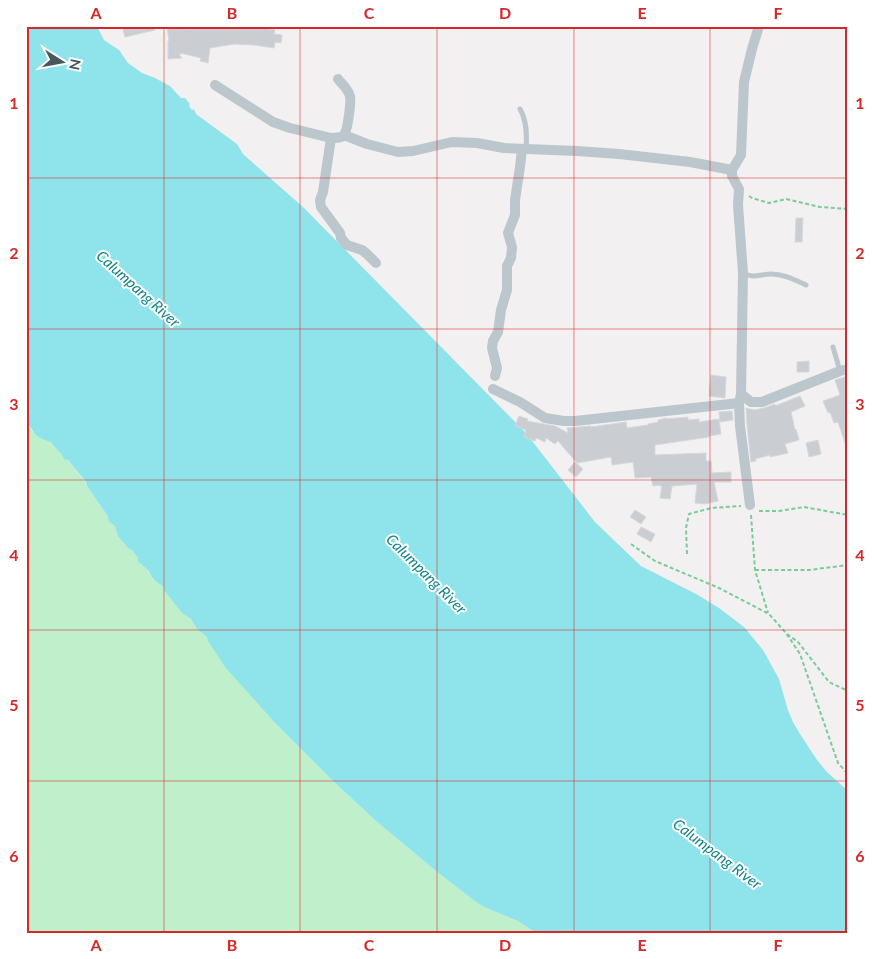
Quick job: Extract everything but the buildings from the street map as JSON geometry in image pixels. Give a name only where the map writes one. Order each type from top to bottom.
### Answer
[{"type":"street","points":[[750,505],[741,435],[743,273],[738,189],[732,176],[732,170],[741,155],[744,82],[759,26]]},
{"type":"street","points":[[338,79],[349,95],[350,101],[344,135]]},
{"type":"street","points":[[215,85],[273,122],[331,138],[344,135],[367,144],[398,152],[413,151],[452,142],[476,143],[504,148],[619,154],[690,162],[732,170]]},
{"type":"street","points":[[331,138],[323,192],[320,200],[321,207],[340,233],[340,238],[347,244],[362,250],[376,263]]},
{"type":"street","points":[[494,376],[497,368],[492,348],[493,341],[498,332],[501,310],[508,290],[508,266],[512,247],[508,233],[515,215],[515,200],[524,149]]},
{"type":"street","points":[[494,389],[520,402],[545,418],[575,422],[740,399],[750,402],[762,402],[844,370]]},
{"type":"lane","points":[[520,109],[524,117],[526,133],[524,149]]},
{"type":"lane","points":[[743,273],[748,276],[771,274],[788,277],[806,286]]},
{"type":"lane","points":[[833,347],[844,370]]},
{"type":"path","points":[[738,189],[752,198],[769,202],[786,199],[820,207],[848,209]]},
{"type":"path","points":[[750,505],[755,570],[769,614]]},
{"type":"path","points":[[631,544],[655,561],[720,588],[769,614],[786,633],[800,654],[838,763],[848,774]]},
{"type":"path","points":[[755,570],[810,570],[848,565]]},
{"type":"path","points":[[786,633],[798,642],[829,682],[848,691]]},
{"type":"green space","points":[[26,422],[32,431],[51,442],[63,454],[86,483],[107,515],[109,522],[115,526],[119,536],[138,558],[138,562],[146,567],[156,581],[164,587],[182,613],[191,619],[197,629],[207,637],[277,725],[376,821],[436,871],[484,907],[518,921],[536,933],[26,933]]},
{"type":"water","name":"Calumpang River","points":[[26,26],[97,26],[104,40],[119,50],[128,63],[142,73],[170,86],[181,98],[185,98],[196,114],[237,144],[243,154],[304,208],[526,433],[595,522],[641,566],[698,595],[744,627],[763,650],[779,679],[788,710],[800,734],[827,772],[848,791],[848,933],[536,933],[518,921],[484,907],[436,871],[376,821],[277,725],[225,667],[207,637],[197,629],[191,619],[182,613],[164,590],[164,587],[155,581],[147,569],[138,562],[138,558],[132,550],[118,536],[115,526],[109,522],[107,515],[86,482],[68,460],[64,459],[51,442],[38,436],[26,422]]}]
